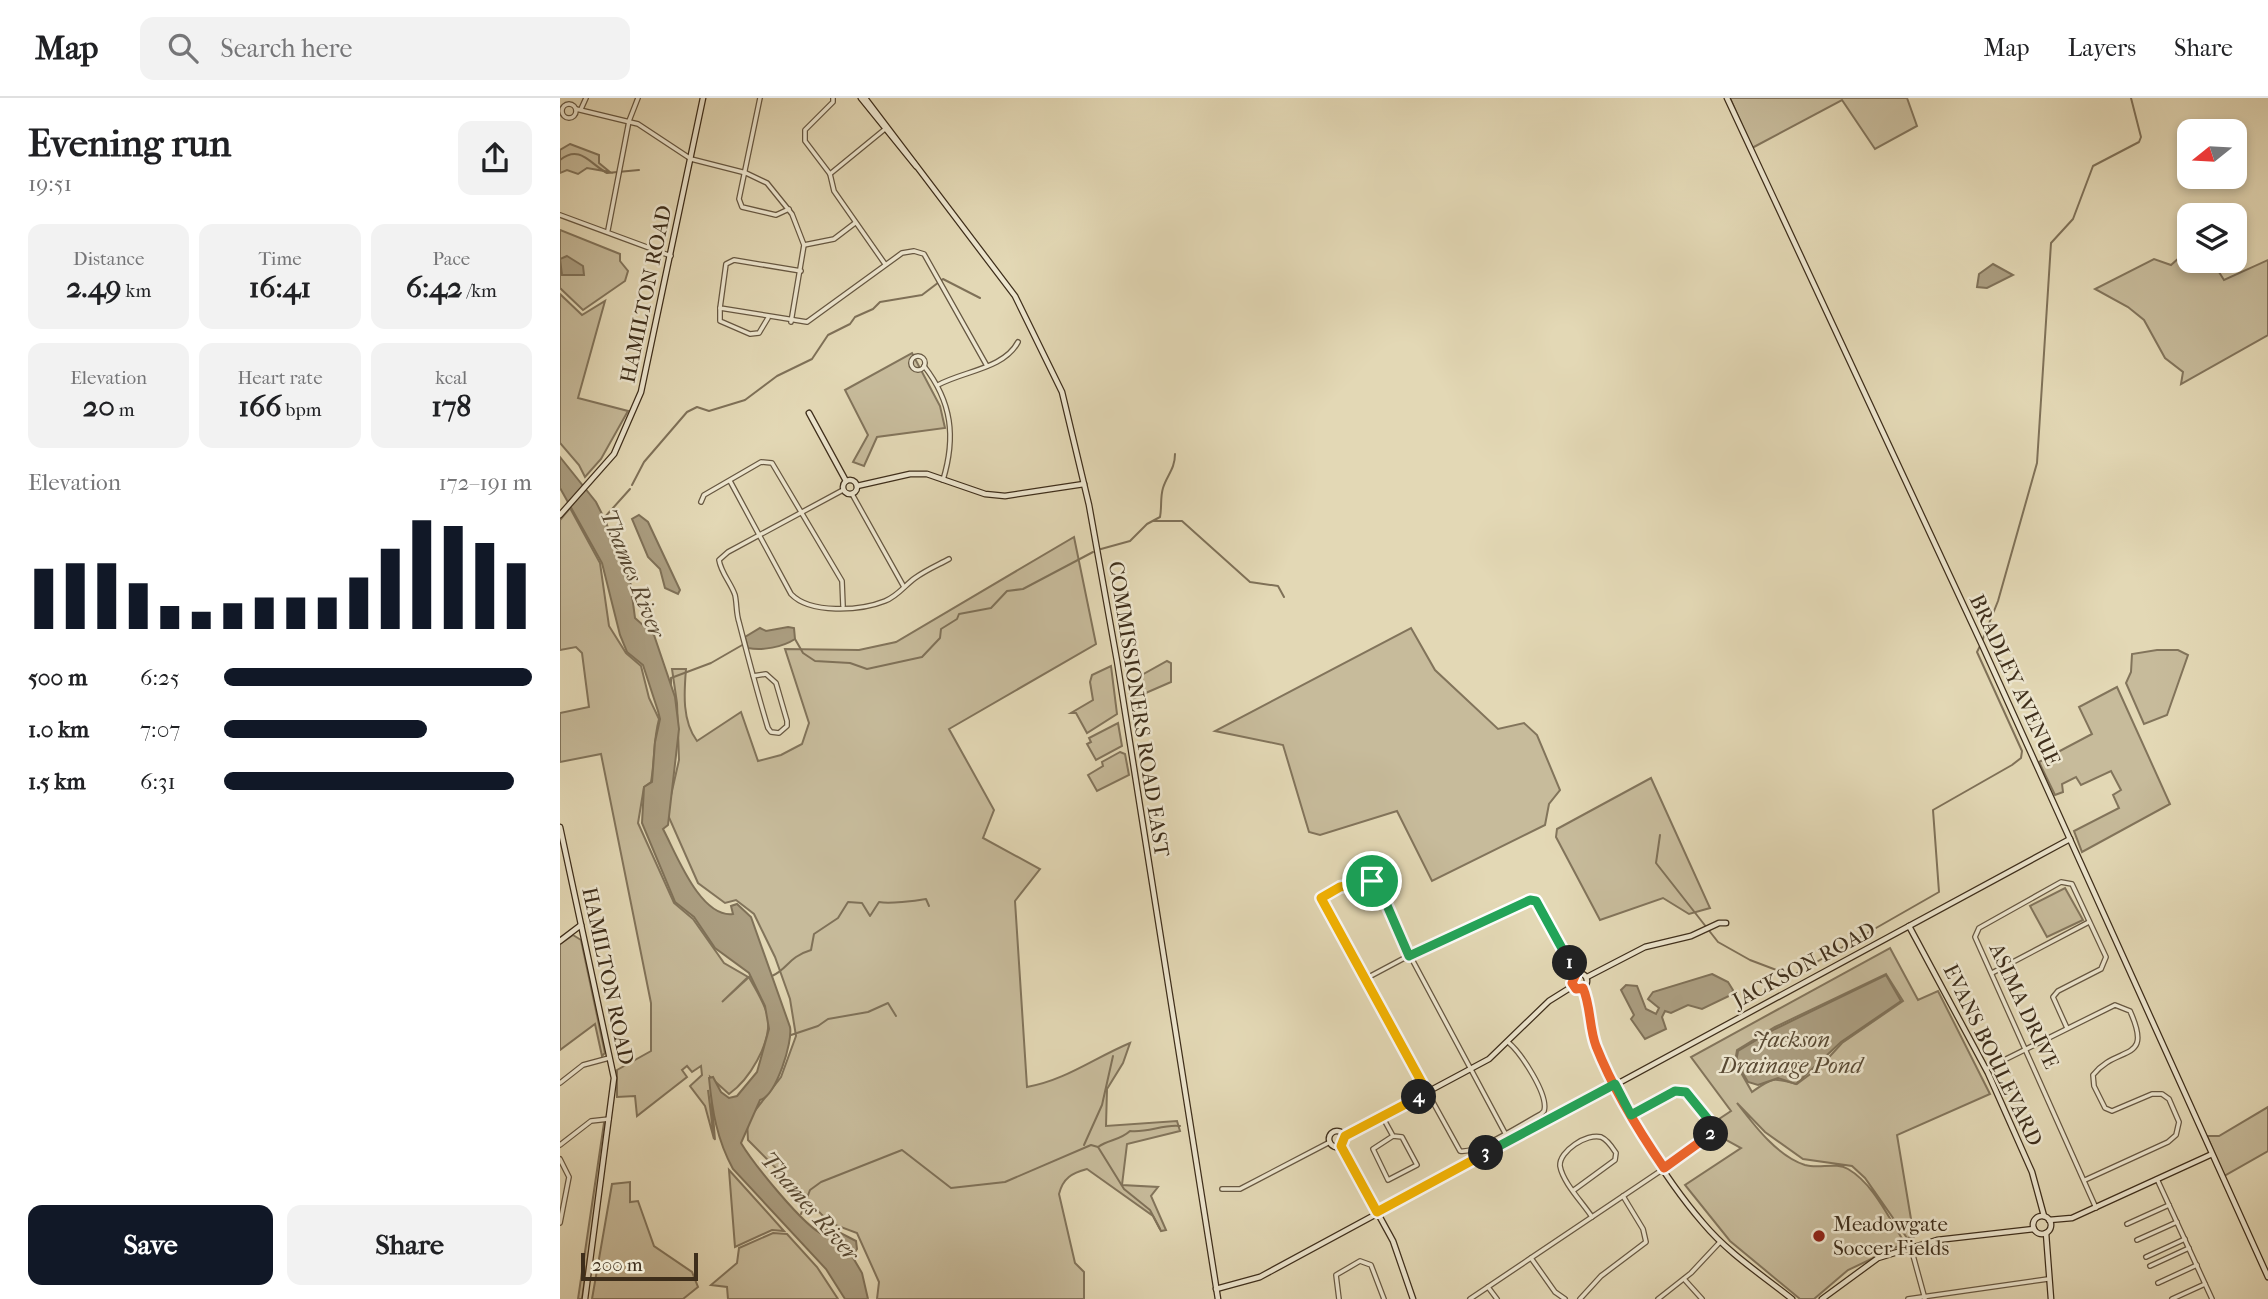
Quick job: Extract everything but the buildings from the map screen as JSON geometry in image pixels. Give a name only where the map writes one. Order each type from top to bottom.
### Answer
[{"type":"main road","name":"HAMILTON ROAD","points":[[560,515],[614,454],[641,392],[703,98]]},
{"type":"main road","name":"COMMISSIONERS ROAD EAST","points":[[863,98],[885,130],[917,166]]},
{"type":"main road","name":"COMMISSIONERS ROAD EAST","points":[[863,98],[1015,296],[1062,392],[1084,484],[1117,661],[1218,1299]]},
{"type":"main road","name":"BRADLEY AVENUE","points":[[1727,98],[1983,647],[2210,1155],[2268,1277]]},
{"type":"main road","points":[[809,413],[846,481],[843,490],[852,494],[857,486],[910,474],[927,474],[985,494],[1005,496],[1084,484]]},
{"type":"main road","points":[[846,481],[854,481],[857,486]]},
{"type":"main road","name":"HAMILTON ROAD","points":[[560,827],[614,1078],[611,1119],[585,1299]]},
{"type":"main road","name":"JACKSON ROAD","points":[[1216,1289],[1260,1277],[2070,839]]},
{"type":"main road","points":[[1573,986],[1572,978],[1576,974],[1587,977],[1645,947],[1691,936],[1719,923],[1726,923]]},
{"type":"main road","points":[[560,941],[581,925]]},
{"type":"main road","name":"EVANS BOULEVARD","points":[[1909,926],[1986,1069],[2032,1172],[2044,1218],[2051,1227]]},
{"type":"main road","points":[[1583,988],[1587,977]]},
{"type":"main road","points":[[1341,1146],[1345,1136],[1471,1068],[1508,1042],[1549,1001],[1573,986],[1583,988]]},
{"type":"main road","points":[[1583,988],[1588,1001],[1595,1043],[1631,1115],[1664,1168],[1702,1223],[1720,1242],[1792,1299]]},
{"type":"main road","points":[[1341,1146],[1335,1147],[1330,1142],[1333,1132],[1340,1131],[1345,1136]]},
{"type":"main road","points":[[1341,1146],[1393,1241],[1413,1299]]},
{"type":"main road","points":[[2044,1234],[2058,1222],[2096,1208],[2210,1155]]},
{"type":"main road","points":[[1822,1299],[1878,1258],[1937,1240],[2025,1228],[2044,1218],[2058,1222]]},
{"type":"main road","points":[[2033,1226],[2044,1234],[2051,1299]]},
{"type":"street","points":[[586,98],[578,109],[629,121],[655,132],[691,159],[746,173],[767,183],[789,209],[804,245],[792,322]]},
{"type":"street","points":[[608,230],[629,121],[638,98]]},
{"type":"street","points":[[760,98],[739,199],[742,207],[776,215],[789,209]]},
{"type":"street","points":[[833,98],[833,102],[805,130],[805,141],[830,174],[834,191],[885,264]]},
{"type":"street","points":[[830,174],[885,130]]},
{"type":"street","points":[[560,215],[608,230],[671,256]]},
{"type":"street","points":[[804,245],[834,239],[855,223]]},
{"type":"street","points":[[720,308],[792,322],[807,322],[885,264],[902,253],[914,251],[924,254],[987,366]]},
{"type":"street","points":[[768,318],[759,333],[750,334],[720,321],[726,264],[734,260],[801,271]]},
{"type":"street","points":[[938,385],[957,374],[974,373],[1012,354],[1018,342]]},
{"type":"street","points":[[924,366],[915,369],[911,359],[915,356],[922,357],[924,366],[938,385],[949,411],[952,435],[943,480]]},
{"type":"street","points":[[701,502],[704,495],[761,462],[772,463],[803,511],[842,581],[843,607]]},
{"type":"street","points":[[730,481],[799,602],[807,606],[843,607],[884,601],[918,576],[949,559]]},
{"type":"street","points":[[753,676],[766,674],[776,683],[787,721],[787,726],[779,733],[771,732],[768,728],[753,676],[749,651],[736,608],[735,595],[719,560],[728,552],[843,490]]},
{"type":"street","points":[[852,494],[905,587]]},
{"type":"street","points":[[1505,1133],[1409,956],[1379,887],[1372,881],[1340,887],[1321,898],[1460,1151],[1469,1152],[1505,1133],[1541,1114],[1546,1106],[1519,1052],[1508,1042]]},
{"type":"street","name":"ASIMA DRIVE","points":[[2067,1028],[2053,997],[2058,991],[2101,969],[2106,957],[2072,884],[2061,882],[1979,929],[1975,937],[2096,1208]]},
{"type":"street","points":[[1365,979],[1530,900],[1536,901],[1576,974]]},
{"type":"street","points":[[1991,973],[2089,922]]},
{"type":"street","points":[[1986,1069],[2115,1005],[2130,1011],[2139,1032],[2139,1041],[2134,1048],[2100,1067],[2093,1075],[2094,1086],[2105,1108],[2112,1111],[2152,1094],[2162,1094],[2169,1099],[2179,1122],[2176,1135],[2168,1142],[2085,1180]]},
{"type":"street","points":[[560,1083],[583,1065],[611,1057]]},
{"type":"street","points":[[1470,1299],[1707,1139],[1712,1132],[1712,1124],[1686,1092],[1675,1091],[1631,1115]]},
{"type":"street","points":[[1382,1116],[1392,1136]]},
{"type":"street","points":[[560,1145],[592,1121],[611,1119]]},
{"type":"street","points":[[1392,1136],[1402,1137],[1417,1165],[1388,1180],[1373,1149],[1392,1136]]},
{"type":"street","points":[[1574,1190],[1615,1160],[1616,1153],[1605,1140],[1595,1137],[1587,1139],[1564,1152],[1560,1158],[1562,1172],[1574,1190],[1592,1217]]},
{"type":"street","points":[[1222,1189],[1240,1189],[1330,1142]]},
{"type":"street","points":[[560,1159],[569,1177],[560,1223]]},
{"type":"street","points":[[2157,1180],[2212,1299]]},
{"type":"street","points":[[1580,1299],[1601,1276],[1646,1242],[1643,1228],[1623,1196]]},
{"type":"street","points":[[2127,1224],[2169,1205]]},
{"type":"street","points":[[2137,1240],[2177,1222]]},
{"type":"street","points":[[2146,1257],[2185,1239]]},
{"type":"street","points":[[1658,1299],[1684,1279],[1720,1242]]},
{"type":"street","points":[[1911,1248],[1925,1297]]},
{"type":"street","points":[[2150,1266],[2189,1248]]},
{"type":"street","points":[[1531,1257],[1555,1292],[1565,1299]]},
{"type":"street","points":[[1339,1299],[1336,1275],[1364,1261],[1371,1265],[1384,1299]]},
{"type":"street","points":[[2158,1283],[2197,1265]]},
{"type":"street","points":[[1684,1279],[1702,1299]]},
{"type":"street","points":[[1908,1299],[2048,1279]]},
{"type":"street","points":[[2172,1299],[2205,1284]]},
{"type":"street","points":[[1488,1287],[1496,1299]]},
{"type":"shaded area","points":[[1730,98],[1907,98],[1917,126],[1875,149],[1842,100],[1752,148]]},
{"type":"shaded area","points":[[570,144],[599,155],[599,163],[610,172],[587,168],[578,174],[567,170],[560,173],[560,150]]},
{"type":"shaded area","points":[[560,230],[620,254],[620,261],[628,271],[625,281],[583,310],[560,288]]},
{"type":"shaded area","points":[[2154,259],[2171,265],[2177,260],[2177,273],[2220,273],[2224,280],[2239,273],[2247,273],[2247,270],[2268,260],[2268,335],[2181,384],[2183,372],[2165,358],[2144,320],[2128,307],[2095,289]]},
{"type":"shaded area","points":[[560,294],[582,315],[605,301],[578,398],[628,411],[601,459],[585,477],[579,465],[560,443]]},
{"type":"shaded area","points":[[912,353],[940,406],[945,428],[877,437],[864,466],[853,462],[868,435],[845,390]]},
{"type":"shaded area","points":[[570,508],[600,563],[609,626],[626,653],[641,666],[649,698],[659,719],[651,782],[644,787],[638,823],[674,903],[693,919],[724,963],[748,977],[722,1002],[749,977],[767,1013],[768,1028],[762,1050],[751,1071],[737,1088],[729,1094],[710,1077],[715,1140],[708,1090],[714,1139],[705,1106],[690,1086],[702,1075],[701,1066],[692,1072],[687,1066],[682,1070],[687,1077],[637,1116],[635,1096],[617,1097],[617,1070],[651,1051],[651,1003],[601,754],[560,762],[560,713],[589,707],[582,653],[576,647],[560,650],[560,520]]},
{"type":"shaded area","points":[[1074,537],[1096,644],[949,729],[994,810],[983,838],[1040,869],[1015,901],[1027,1087],[1067,1074],[1130,1043],[1123,1063],[1107,1089],[1106,1126],[1177,1121],[1180,1131],[1127,1144],[1122,1185],[1158,1187],[1151,1196],[1166,1230],[1161,1231],[1153,1216],[1087,1169],[1069,1177],[1059,1194],[1075,1263],[1084,1272],[1084,1299],[877,1299],[879,1282],[857,1233],[830,1223],[748,1140],[747,1121],[781,1077],[796,1036],[790,999],[775,957],[754,914],[736,900],[725,903],[698,883],[667,813],[679,760],[677,703],[672,669],[686,669],[686,716],[697,741],[741,712],[758,761],[781,755],[802,744],[809,723],[785,649],[859,650],[896,642]]},
{"type":"shaded area","points":[[1411,628],[1435,670],[1498,729],[1524,723],[1537,735],[1560,790],[1549,804],[1545,825],[1432,881],[1397,811],[1320,835],[1309,832],[1283,745],[1215,731]]},
{"type":"shaded area","points":[[2178,650],[2188,655],[2167,715],[2144,724],[2126,683],[2131,672],[2132,654]]},
{"type":"shaded area","points":[[1167,661],[1171,663],[1171,682],[1132,699],[1131,681]]},
{"type":"shaded area","points":[[1111,666],[1117,714],[1087,733],[1076,713],[1071,713],[1093,700],[1090,682],[1092,675]]},
{"type":"shaded area","points":[[2117,687],[2170,804],[2082,852],[2074,831],[2119,808],[2113,795],[2121,790],[2111,771],[2081,785],[2076,777],[2062,784],[2063,792],[2055,795],[2039,762],[2092,734],[2079,707]]},
{"type":"shaded area","points":[[1118,723],[1122,746],[1096,760],[1087,744],[1091,742],[1089,738]]},
{"type":"shaded area","points":[[1120,752],[1125,754],[1129,775],[1097,791],[1088,775],[1103,766],[1102,762]]},
{"type":"shaded area","points":[[1651,778],[1710,908],[1689,914],[1663,898],[1600,920],[1556,837],[1557,829]]},
{"type":"shaded area","points":[[2065,888],[2083,920],[2047,937],[2030,906]]},
{"type":"shaded area","points":[[573,935],[581,940],[605,1053],[602,1056],[595,1024],[560,1050],[560,944]]},
{"type":"shaded area","points":[[1890,948],[1918,1000],[1938,991],[1990,1094],[1897,1135],[1914,1237],[1907,1238],[1865,1178],[1852,1166],[1803,1159],[1765,1132],[1737,1103],[1767,1139],[1785,1155],[1805,1165],[1843,1167],[1857,1176],[1873,1193],[1905,1243],[1848,1270],[1814,1299],[1800,1299],[1730,1241],[1685,1185],[1741,1148],[1717,1135],[1716,1121],[1731,1111],[1691,1057]],"holes":[[[1886,974],[1903,1001],[1842,1043],[1821,1066],[1797,1084],[1773,1080],[1752,1092],[1735,1062],[1737,1050],[1775,1027]]]},
{"type":"shaded area","points":[[2268,1107],[2268,1151],[2224,1176],[2207,1136],[2219,1136]]},
{"type":"shaded area","points":[[604,1123],[607,1127],[582,1299],[578,1299]]},
{"type":"shaded area","points":[[729,1170],[784,1231],[772,1230],[735,1247]]},
{"type":"shaded area","points":[[630,1182],[630,1202],[638,1201],[654,1246],[692,1272],[698,1287],[683,1299],[592,1299],[612,1184]]},
{"type":"shaded area","points":[[773,1233],[787,1234],[817,1267],[838,1299],[728,1299],[727,1287],[711,1285],[737,1263],[739,1248]]},
{"type":"water","points":[[567,256],[583,266],[584,275],[562,275],[560,259]]},
{"type":"water","points":[[1993,264],[2013,275],[1987,288],[1977,287],[1979,274]]},
{"type":"water","points":[[560,457],[596,502],[604,518],[630,580],[635,618],[654,635],[675,697],[679,729],[668,825],[663,829],[690,882],[710,906],[733,914],[731,906],[737,904],[751,917],[790,1027],[786,1056],[777,1079],[772,1089],[760,1100],[741,1143],[780,1194],[815,1230],[824,1235],[825,1230],[831,1228],[856,1241],[857,1249],[852,1256],[862,1273],[868,1299],[845,1299],[826,1269],[733,1169],[723,1147],[709,1078],[713,1077],[721,1092],[729,1098],[737,1096],[757,1072],[769,1029],[765,1006],[749,973],[715,948],[694,917],[675,902],[642,823],[644,787],[652,782],[660,719],[643,665],[627,652],[620,635],[602,563],[560,488]]},
{"type":"water","points":[[639,515],[648,522],[680,590],[678,594],[665,588],[660,569],[648,557],[632,519]]},
{"type":"water","points":[[760,628],[766,631],[794,628],[795,639],[790,642],[766,649],[748,648],[745,637]]},
{"type":"water","points":[[1712,974],[1728,982],[1733,990],[1731,995],[1702,1009],[1688,1005],[1671,1013],[1665,1011],[1662,1017],[1666,1029],[1645,1039],[1631,1019],[1634,1015],[1621,990],[1626,985],[1637,986],[1646,1009],[1656,1014],[1659,1008],[1648,999],[1653,992]]},
{"type":"water","name":"Jackson Drainage Pond","points":[[1886,975],[1901,1001],[1841,1042],[1796,1084],[1778,1078],[1758,1085],[1748,1082],[1736,1062],[1738,1051],[1775,1029]]},
{"type":"waterway","points":[[1982,641],[1998,601],[2037,463],[2051,243],[2073,219],[2093,166],[2139,142],[2141,137],[2131,98]]},
{"type":"waterway","points":[[560,160],[573,154],[585,157],[607,173],[639,170]]},
{"type":"waterway","points":[[632,485],[644,462],[687,412],[697,407],[709,411],[745,400],[777,376],[812,359],[828,335],[850,324],[855,317],[873,309],[880,302],[922,295],[943,279],[980,298]]},
{"type":"waterway","points":[[1101,549],[1130,541],[1147,524],[1160,517],[1162,492],[1174,464],[1175,454]]},
{"type":"waterway","name":"Thames River","points":[[604,518],[630,489]]},
{"type":"waterway","points":[[1153,521],[1182,521],[1250,582],[1278,586],[1284,597]]},
{"type":"waterway","points":[[795,639],[803,653],[815,661],[850,663],[867,669],[922,657],[940,638],[941,629],[957,619],[959,614],[991,608],[1007,591],[1023,589],[1093,552]]},
{"type":"waterway","points":[[671,684],[671,678],[711,663],[744,644]]},
{"type":"waterway","points":[[1660,835],[1656,863],[1718,942],[1750,960],[1792,976],[1939,892],[1933,810],[2021,758],[2022,751],[1977,652],[1980,646]]},
{"type":"waterway","points":[[772,976],[797,956],[811,950],[814,934],[838,918],[848,902],[862,903],[870,916],[879,902],[926,899],[929,906]]},
{"type":"waterway","points":[[791,1035],[818,1026],[828,1019],[868,1012],[888,1003],[896,1016]]},
{"type":"waterway","points":[[1084,1145],[1102,1105],[1113,1056]]},
{"type":"waterway","points":[[1098,1147],[1130,1131],[1180,1126]]},
{"type":"waterway","name":"Thames River","points":[[801,1214],[810,1190],[821,1182],[902,1150],[951,1188],[1005,1182],[1091,1145],[1098,1147],[1124,1189],[1150,1210],[1160,1229]]},
{"type":"place","name":"Meadowgate Soccer Fields","points":[[1819,1236]]},
{"type":"route","points":[[1372,881],[1340,887],[1321,898],[1427,1092],[1345,1136],[1345,1143],[1341,1146],[1377,1212],[1615,1084],[1631,1115],[1675,1091],[1686,1092],[1692,1096],[1712,1124],[1712,1132],[1707,1139],[1664,1168],[1643,1136],[1631,1115],[1618,1091],[1613,1080],[1603,1062],[1595,1043],[1590,1010],[1583,988],[1576,989],[1573,986],[1572,978],[1576,974],[1536,901],[1526,900],[1409,956],[1379,887],[1372,881]]}]
